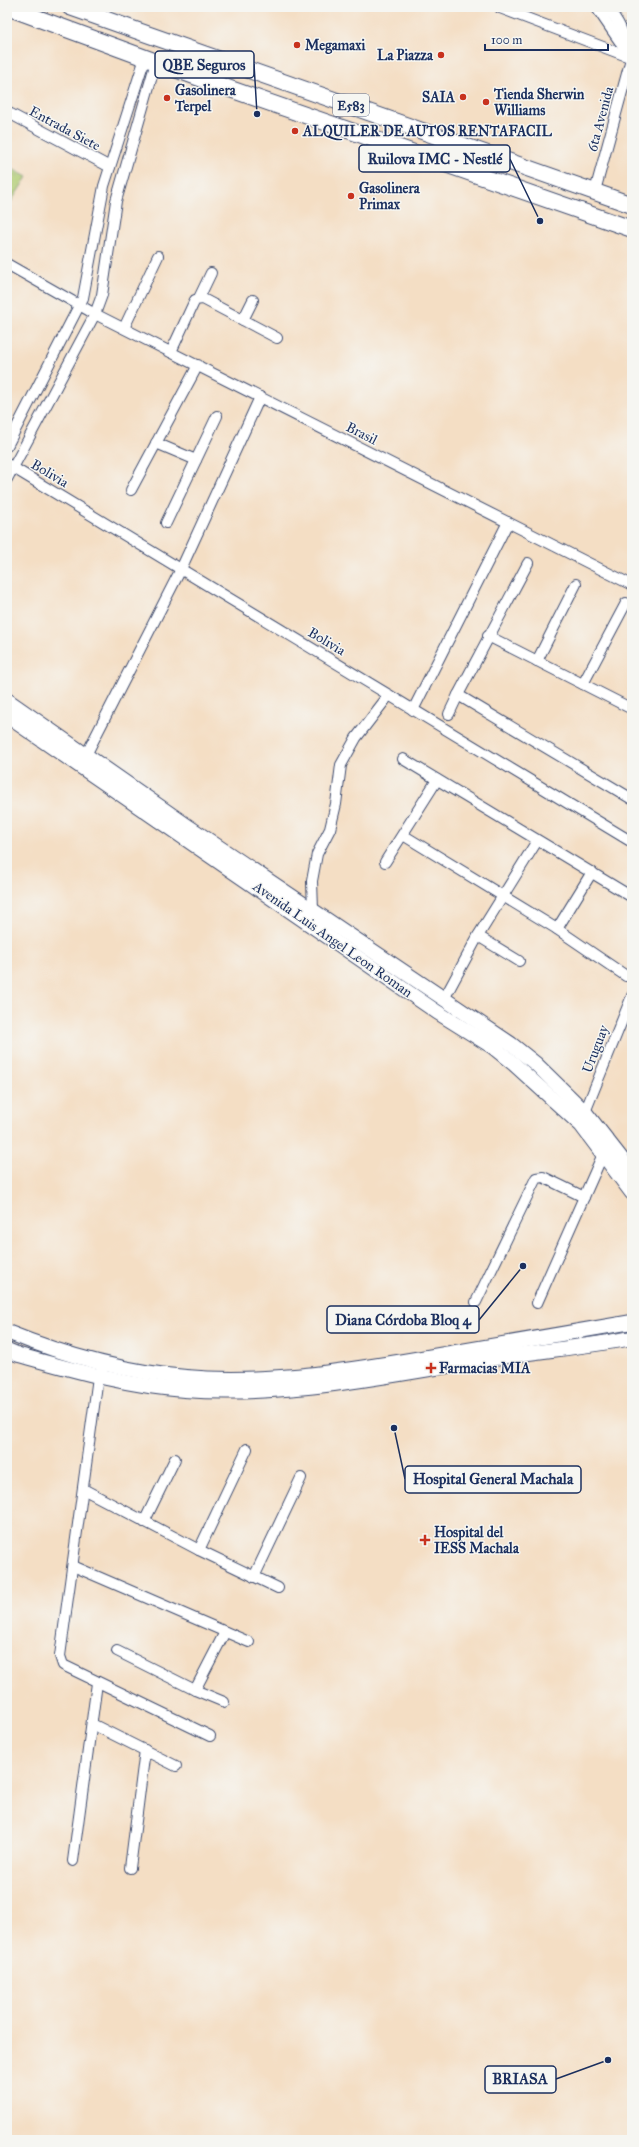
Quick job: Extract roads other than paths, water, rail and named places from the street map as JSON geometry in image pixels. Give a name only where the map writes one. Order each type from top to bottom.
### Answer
[{"type":"main road","name":"E583","points":[[70,7],[632,205]]},
{"type":"main road","name":"E583","points":[[7,8],[150,60],[632,229]]},
{"type":"main road","points":[[516,188],[533,190],[580,203],[591,200],[595,191]]},
{"type":"main road","name":"Avenida Luis Angel Leon Roman","points":[[7,700],[297,899],[324,933],[514,1064],[581,1125],[632,1193]]},
{"type":"main road","name":"Avenida Luis Angel Leon Roman","points":[[7,716],[246,879],[362,943],[511,1044],[536,1064],[585,1112],[632,1172]]},
{"type":"main road","points":[[246,879],[264,886],[293,906],[298,904],[297,899]]},
{"type":"main road","points":[[324,933],[322,929],[326,926],[348,940],[362,943]]},
{"type":"main road","points":[[7,1332],[102,1371],[186,1377],[240,1378],[299,1375],[399,1362],[629,1321]]},
{"type":"main road","points":[[7,1350],[19,1355],[102,1371],[183,1390],[241,1392],[301,1388],[632,1338]]},
{"type":"street","points":[[596,7],[632,57]]},
{"type":"street","points":[[500,8],[632,57]]},
{"type":"street","points":[[606,8],[623,34],[632,57]]},
{"type":"street","name":"6ta Avenida","points":[[595,191],[632,57]]},
{"type":"street","points":[[7,446],[80,305],[86,289],[104,186],[150,60]]},
{"type":"street","points":[[7,479],[10,466],[96,314],[102,295],[116,201],[150,60]]},
{"type":"street","name":"Entrada Siete","points":[[7,112],[110,167]]},
{"type":"street","points":[[124,328],[158,256]]},
{"type":"street","name":"Brasil","points":[[7,264],[96,314],[632,585]]},
{"type":"street","points":[[171,352],[195,300],[199,298],[211,273]]},
{"type":"street","points":[[199,298],[278,338]]},
{"type":"street","points":[[243,320],[253,300]]},
{"type":"street","points":[[131,490],[198,365]]},
{"type":"street","points":[[86,755],[181,569],[260,397]]},
{"type":"street","points":[[166,523],[217,416]]},
{"type":"street","points":[[156,443],[196,460]]},
{"type":"street","name":"Bolivia","points":[[10,466],[632,842]]},
{"type":"street","points":[[413,710],[508,522]]},
{"type":"street","points":[[449,714],[488,636],[528,564]]},
{"type":"street","points":[[537,661],[576,584]]},
{"type":"street","points":[[583,684],[626,603]]},
{"type":"street","points":[[488,636],[583,684],[631,706]]},
{"type":"street","points":[[309,915],[312,881],[317,854],[330,829],[336,804],[341,765],[356,738],[389,695]]},
{"type":"street","points":[[458,695],[632,799]]},
{"type":"street","points":[[403,759],[632,897]]},
{"type":"street","points":[[386,862],[437,780]]},
{"type":"street","points":[[403,835],[557,929],[626,976]]},
{"type":"street","points":[[444,999],[478,936],[504,896],[537,840]]},
{"type":"street","points":[[557,929],[592,872]]},
{"type":"street","points":[[478,936],[519,961]]},
{"type":"street","name":"Uruguay","points":[[585,1112],[632,996]]},
{"type":"street","points":[[537,1303],[603,1154]]},
{"type":"street","points":[[476,1302],[536,1178],[543,1177],[584,1197]]},
{"type":"street","points":[[102,1371],[83,1489],[60,1656],[63,1665],[97,1683],[210,1736]]},
{"type":"street","points":[[199,1550],[247,1449]]},
{"type":"street","points":[[144,1522],[175,1459]]},
{"type":"street","points":[[254,1577],[301,1478]]},
{"type":"street","points":[[83,1489],[199,1550],[278,1588]]},
{"type":"street","points":[[73,1566],[249,1642]]},
{"type":"street","points":[[195,1690],[225,1632]]},
{"type":"street","points":[[117,1651],[195,1690],[224,1702]]},
{"type":"street","points":[[73,1861],[97,1683]]},
{"type":"street","points":[[92,1724],[176,1766]]},
{"type":"street","points":[[130,1868],[145,1750]]},
{"type":"place","name":"Megamaxi","points":[[297,45]]},
{"type":"place","name":"La Piazza","points":[[441,55]]},
{"type":"place","name":"SAIA","points":[[463,97]]},
{"type":"place","name":"Gasolinera Terpel","points":[[167,98]]},
{"type":"place","name":"Tienda Sherwin Williams","points":[[486,102]]},
{"type":"place","name":"QBE Seguros","points":[[257,114]]},
{"type":"place","name":"ALQUILER DE AUTOS RENTAFACIL","points":[[295,131]]},
{"type":"place","name":"Gasolinera Primax","points":[[351,196]]},
{"type":"place","name":"Ruilova IMC - Nestlé","points":[[540,221]]},
{"type":"place","name":"Diana Córdoba Bloq 4","points":[[523,1266]]},
{"type":"place","name":"Farmacias MIA","points":[[431,1368]]},
{"type":"place","name":"Hospital General Machala","points":[[394,1428]]},
{"type":"place","name":"Hospital del IESS Machala","points":[[425,1540]]},
{"type":"place","name":"BRIASA","points":[[608,2060]]}]
